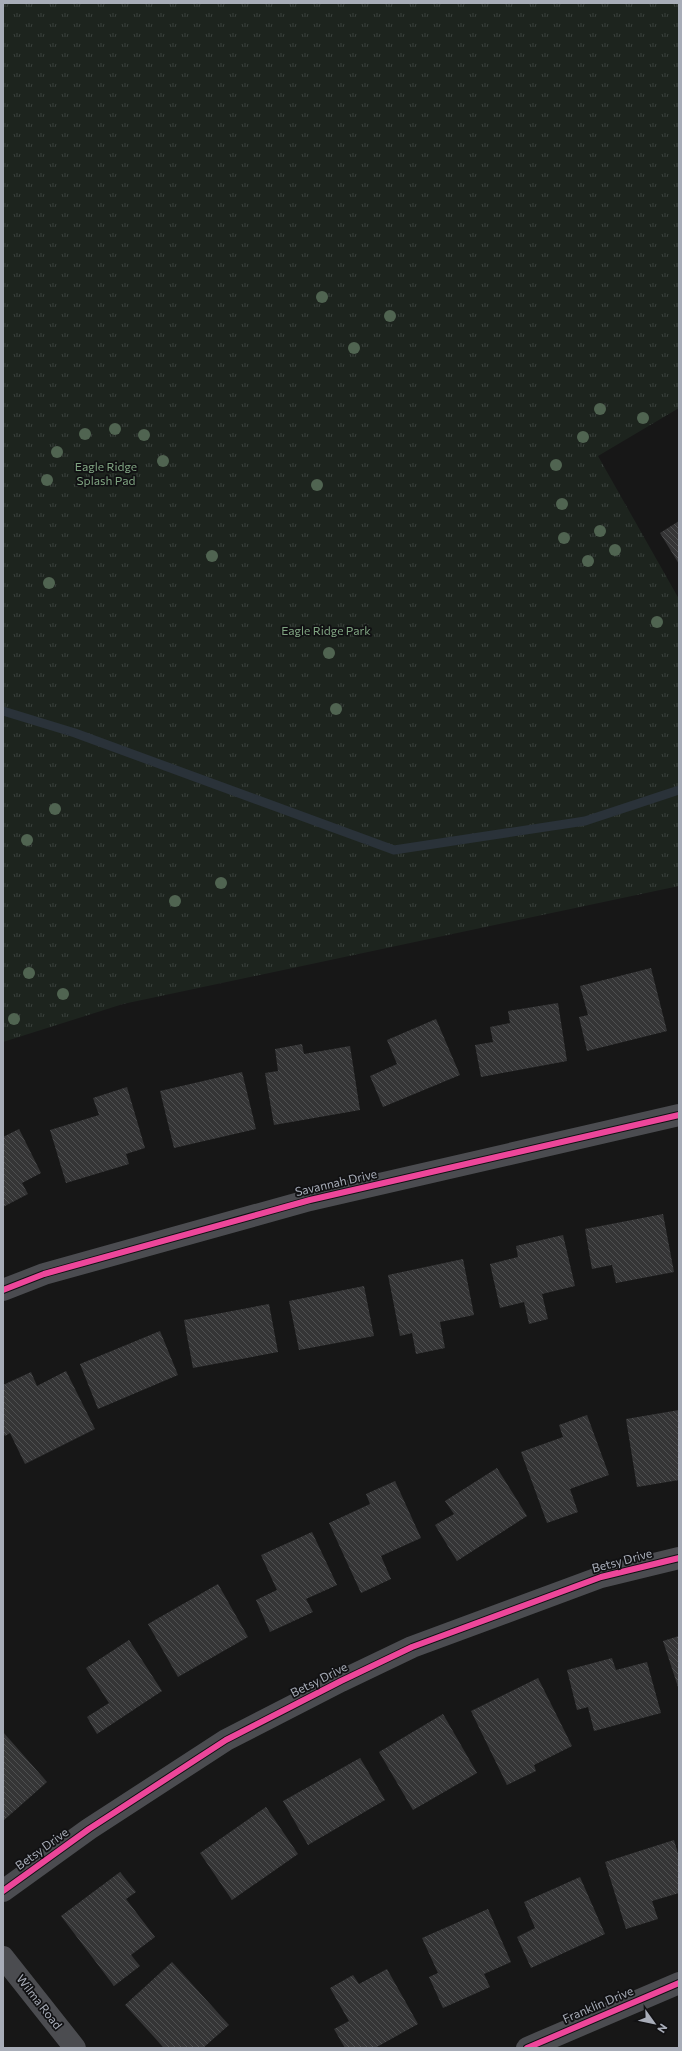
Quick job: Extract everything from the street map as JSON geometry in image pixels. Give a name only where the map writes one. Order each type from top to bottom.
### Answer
[{"type":"street","name":"Savannah Drive","points":[[3,1290],[44,1274],[310,1200],[679,1115]]},
{"type":"street","name":"Betsy Drive","points":[[3,1891],[89,1829],[226,1740],[341,1680],[412,1647],[601,1577],[679,1558]]},
{"type":"street","name":"Wilma Road","points":[[3,1957],[75,2048]]},
{"type":"street","name":"Franklin Drive","points":[[526,2048],[679,1983]]},
{"type":"green space","name":"Eagle Ridge Park","points":[[3,3],[679,3],[679,408],[598,456],[679,599],[679,886],[123,1004],[3,1042]]},
{"type":"building","points":[[679,521],[679,564],[660,533]]},
{"type":"building","points":[[651,968],[667,1031],[587,1051],[579,1017],[588,1015],[580,986]]},
{"type":"building","points":[[558,1003],[567,1061],[481,1077],[475,1045],[493,1042],[490,1027],[510,1023],[508,1011]]},
{"type":"building","points":[[436,1019],[460,1075],[383,1107],[370,1076],[397,1064],[387,1040]]},
{"type":"building","points":[[302,1044],[304,1054],[350,1046],[360,1110],[274,1125],[265,1073],[278,1071],[275,1049]]},
{"type":"building","points":[[242,1072],[256,1129],[174,1148],[160,1091]]},
{"type":"building","points":[[127,1087],[145,1148],[126,1154],[129,1164],[66,1183],[50,1130],[99,1115],[93,1098]]},
{"type":"building","points":[[19,1129],[41,1173],[22,1183],[28,1194],[3,1207],[3,1137]]},
{"type":"building","points":[[663,1214],[674,1272],[616,1283],[612,1265],[592,1269],[585,1229]]},
{"type":"building","points":[[563,1235],[575,1286],[542,1294],[548,1319],[529,1324],[524,1302],[500,1308],[490,1264],[518,1257],[516,1246]]},
{"type":"building","points":[[463,1259],[474,1315],[440,1322],[445,1348],[416,1354],[412,1333],[400,1336],[388,1275]]},
{"type":"building","points":[[364,1286],[374,1336],[299,1350],[289,1301]]},
{"type":"building","points":[[269,1304],[278,1352],[193,1368],[184,1320]]},
{"type":"building","points":[[160,1331],[178,1375],[98,1409],[80,1364]]},
{"type":"building","points":[[66,1371],[95,1429],[25,1464],[10,1433],[5,1436],[3,1433],[3,1385],[31,1372],[37,1386]]},
{"type":"building","points":[[679,1410],[679,1480],[637,1487],[626,1419]]},
{"type":"building","points":[[587,1415],[609,1475],[570,1489],[578,1512],[547,1523],[521,1452],[563,1437],[559,1425]]},
{"type":"building","points":[[497,1468],[527,1516],[457,1561],[435,1525],[454,1514],[445,1501]]},
{"type":"building","points":[[395,1481],[421,1538],[381,1556],[391,1579],[361,1593],[329,1523],[370,1504],[366,1494]]},
{"type":"building","points":[[312,1532],[337,1585],[306,1599],[313,1612],[270,1632],[256,1600],[277,1590],[261,1555]]},
{"type":"building","points":[[218,1584],[248,1637],[178,1677],[148,1624]]},
{"type":"building","points":[[679,1636],[679,1690],[663,1641]]},
{"type":"building","points":[[129,1640],[162,1691],[97,1734],[87,1717],[109,1703],[86,1668]]},
{"type":"building","points":[[612,1658],[616,1670],[647,1662],[661,1713],[594,1731],[588,1707],[577,1710],[567,1670]]},
{"type":"building","points":[[538,1678],[572,1746],[534,1765],[536,1771],[507,1785],[471,1711]]},
{"type":"building","points":[[443,1714],[477,1773],[413,1810],[379,1752]]},
{"type":"building","points":[[3,1732],[47,1782],[3,1821]]},
{"type":"building","points":[[360,1758],[385,1800],[308,1845],[283,1801]]},
{"type":"building","points":[[266,1807],[298,1854],[232,1900],[200,1853]]},
{"type":"building","points":[[674,1840],[679,1857],[679,1893],[652,1901],[658,1919],[626,1929],[605,1862]]},
{"type":"building","points":[[120,1872],[136,1892],[126,1899],[155,1937],[131,1955],[140,1966],[114,1986],[61,1916]]},
{"type":"building","points":[[580,1877],[605,1934],[531,1968],[517,1937],[535,1928],[524,1902]]},
{"type":"building","points":[[488,1909],[511,1962],[484,1974],[490,1987],[443,2008],[429,1977],[438,1973],[422,1938]]},
{"type":"building","points":[[172,1962],[229,2025],[203,2048],[164,2048],[125,2005]]},
{"type":"building","points":[[387,1969],[418,2024],[375,2048],[345,2048],[334,2029],[349,2021],[330,1988],[353,1975],[359,1984]]},
{"type":"waterway","points":[[3,711],[75,733],[394,850],[585,821],[679,790]]},
{"type":"cycle path","points":[[3,1290],[44,1274],[310,1200],[679,1115]]},
{"type":"cycle path","points":[[3,1891],[89,1829],[226,1740],[341,1681],[412,1647],[601,1577],[679,1558]]},
{"type":"cycle path","points":[[527,2048],[679,1983]]},
{"type":"park label","name":"Eagle Ridge Splash Pad","points":[[106,474]]}]
